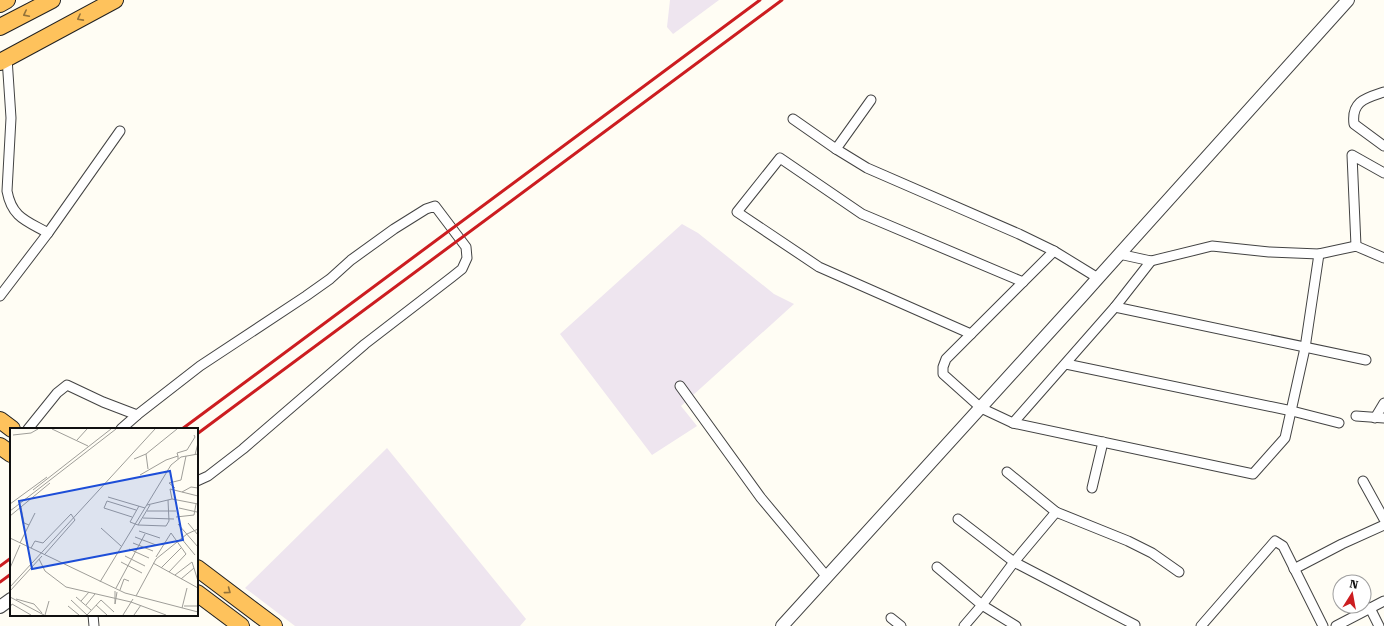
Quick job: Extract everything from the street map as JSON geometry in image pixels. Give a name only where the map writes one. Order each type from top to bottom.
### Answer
[{"type":"highway","points":[[0,4],[7,0]]},
{"type":"highway","points":[[0,27],[52,0]]},
{"type":"highway","points":[[4,60],[115,0]]},
{"type":"highway","points":[[0,420],[11,428]]},
{"type":"highway","points":[[0,446],[10,453]]},
{"type":"highway","points":[[198,569],[274,626]]},
{"type":"highway","points":[[198,594],[241,626]]},
{"type":"street","points":[[782,626],[1082,296],[1348,0]]},
{"type":"street","points":[[4,60],[11,118],[7,191],[9,203],[17,215],[48,233]]},
{"type":"street","points":[[1384,92],[1364,98],[1358,104],[1353,116],[1354,124],[1384,146]]},
{"type":"street","points":[[836,149],[871,100]]},
{"type":"street","points":[[793,119],[836,149],[867,168],[1019,234],[1054,251],[1098,278]]},
{"type":"street","points":[[0,296],[48,233],[120,132]]},
{"type":"street","points":[[1356,246],[1352,155],[1384,173]]},
{"type":"street","points":[[971,334],[819,268],[738,212],[780,158],[862,214],[1022,282]]},
{"type":"street","points":[[122,428],[200,366],[312,292],[351,260],[394,229],[426,209],[435,206],[466,247],[467,258],[462,269],[365,344],[243,448],[208,476],[198,481]]},
{"type":"street","points":[[1119,254],[1151,261],[1212,246],[1269,252],[1319,254],[1356,246],[1384,258]]},
{"type":"street","points":[[1054,251],[946,359],[943,367],[944,374],[980,408],[1012,423],[1253,474],[1285,438],[1306,348],[1319,254]]},
{"type":"street","points":[[1012,423],[1116,307],[1151,261]]},
{"type":"street","points":[[1116,307],[1366,360]]},
{"type":"street","points":[[1066,364],[1292,411],[1339,423]]},
{"type":"street","points":[[29,428],[57,393],[67,385],[103,402],[137,415]]},
{"type":"street","points":[[680,386],[761,498],[827,577]]},
{"type":"street","points":[[1356,416],[1379,418],[1384,403]]},
{"type":"street","points":[[1092,488],[1103,442]]},
{"type":"street","points":[[1006,472],[1056,512],[1134,544],[1152,553],[1179,572]]},
{"type":"street","points":[[1363,481],[1384,519]]},
{"type":"street","points":[[964,626],[982,605],[1014,562],[1056,512]]},
{"type":"street","points":[[958,519],[1014,562],[1135,625]]},
{"type":"street","points":[[1294,569],[1342,544],[1384,525]]},
{"type":"street","points":[[1201,626],[1275,541],[1283,546],[1323,626]]},
{"type":"street","points":[[937,567],[982,605],[1016,626]]},
{"type":"street","points":[[0,607],[10,600]]},
{"type":"street","points":[[1372,607],[1384,601]]},
{"type":"street","points":[[1372,612],[1379,626]]},
{"type":"street","points":[[1336,626],[1359,614]]},
{"type":"street","points":[[93,616],[94,626]]},
{"type":"street","points":[[891,618],[901,626]]},
{"type":"shaded area","points":[[670,0],[719,0],[673,34],[667,27]]},
{"type":"shaded area","points":[[682,224],[698,233],[774,294],[794,304],[681,406],[697,426],[652,455],[560,334]]},
{"type":"shaded area","points":[[387,448],[526,619],[520,626],[295,626],[245,588]]},
{"type":"railway","points":[[183,428],[760,0]]},
{"type":"railway","points":[[198,433],[782,0]]},
{"type":"railway","points":[[0,566],[10,559]]},
{"type":"railway","points":[[0,582],[10,575]]}]
